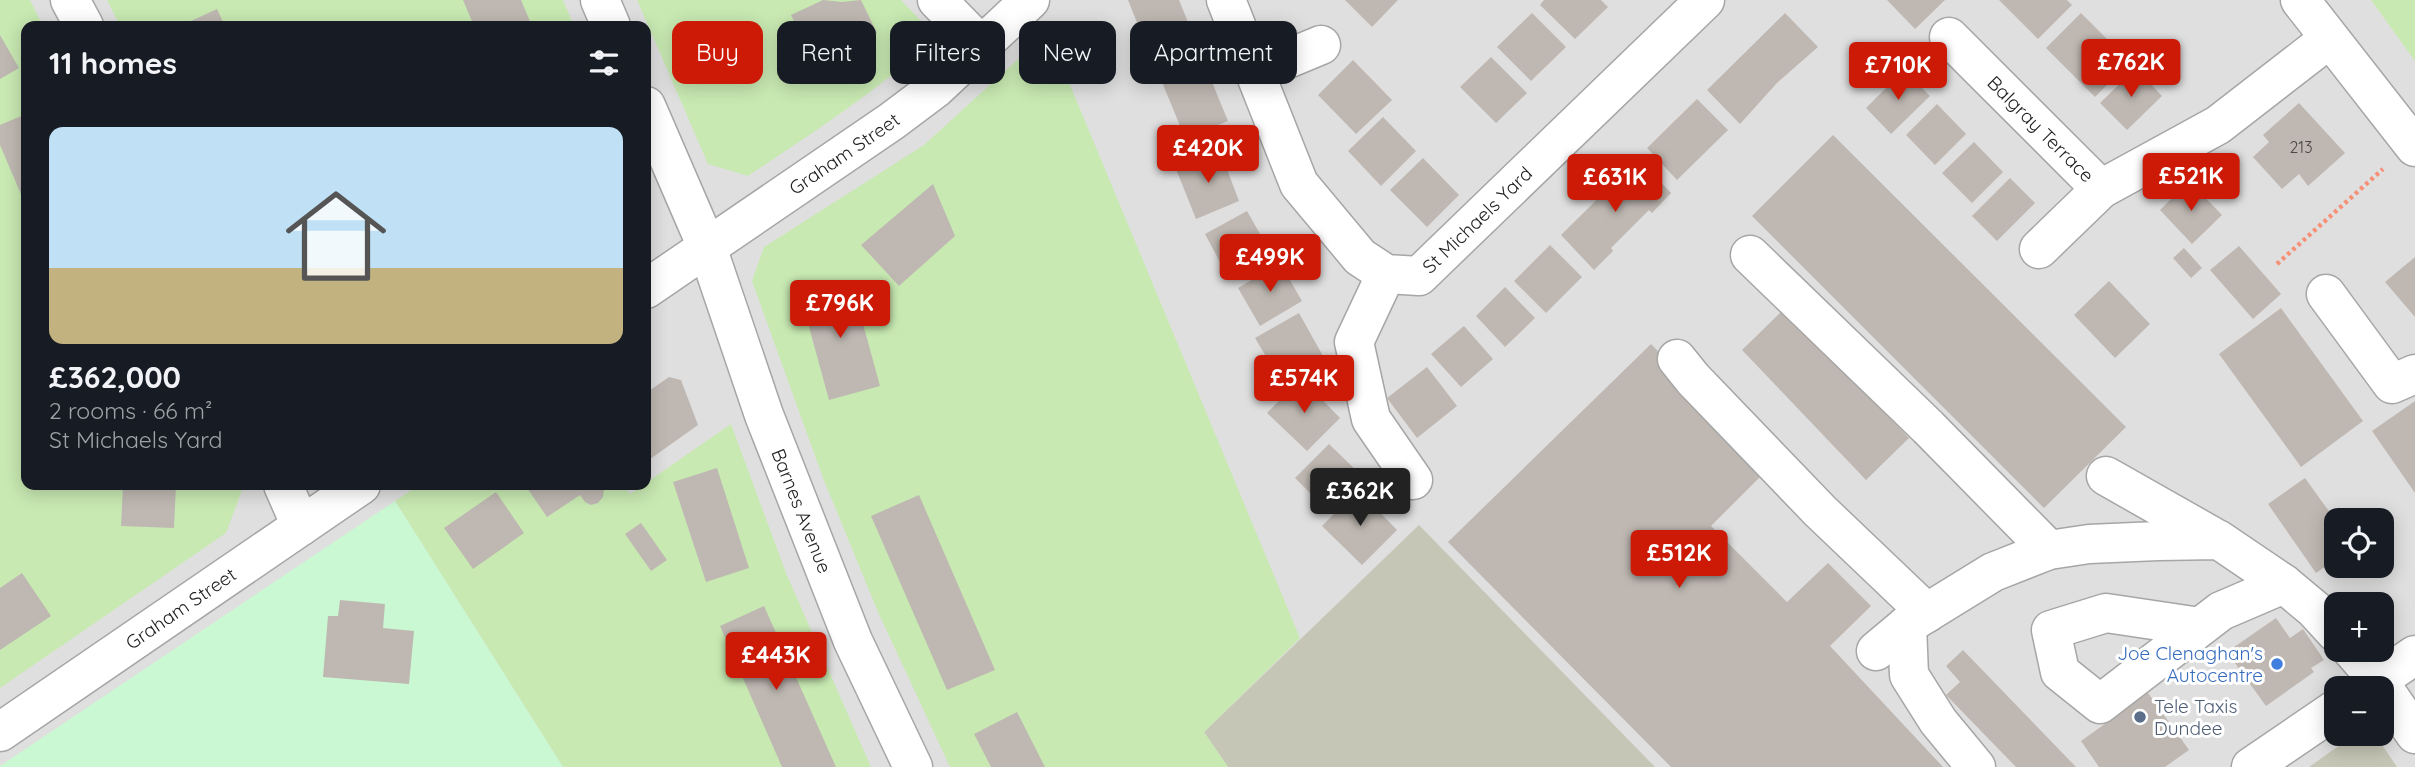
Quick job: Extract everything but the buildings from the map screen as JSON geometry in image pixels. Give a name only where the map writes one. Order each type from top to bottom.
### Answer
[{"type":"street","points":[[69,0],[81,21]]},
{"type":"street","points":[[600,0],[609,21]]},
{"type":"street","points":[[937,0],[958,21]]},
{"type":"street","name":"Graham Street","points":[[1005,23],[1030,0]]},
{"type":"street","points":[[1226,0],[1235,21]]},
{"type":"street","name":"St Michaels Yard","points":[[1386,274],[1419,276],[1705,0]]},
{"type":"street","points":[[2300,0],[2413,145]]},
{"type":"street","name":"Balgray Terrace","points":[[1949,37],[2102,189]]},
{"type":"street","name":"Balgray Terrace","points":[[2039,250],[2102,189],[2218,125],[2329,39]]},
{"type":"street","points":[[1297,55],[1321,45]]},
{"type":"street","name":"Graham Street","points":[[651,286],[892,121],[940,84]]},
{"type":"street","points":[[1261,84],[1299,184],[1360,257],[1386,274],[1354,342],[1371,419],[1413,480]]},
{"type":"street","name":"Barnes Avenue","points":[[651,118],[707,247],[764,415],[853,641],[913,767]]},
{"type":"street","points":[[1750,255],[1928,427],[2049,551]]},
{"type":"street","points":[[2326,294],[2392,384],[2415,374]]},
{"type":"street","points":[[1677,359],[1917,619],[1909,676],[1938,721],[1976,767]]},
{"type":"street","points":[[2106,476],[2219,540],[2284,584],[2324,620]]},
{"type":"street","points":[[285,490],[301,526]]},
{"type":"street","name":"Graham Street","points":[[0,732],[354,490]]},
{"type":"street","points":[[1876,651],[1917,619],[1993,572],[2049,551],[2089,544],[2219,540]]},
{"type":"street","points":[[2200,627],[2221,611],[2284,584]]},
{"type":"street","points":[[2385,676],[2415,655]]},
{"type":"street","points":[[2394,709],[2415,734]]},
{"type":"street","points":[[2251,767],[2324,717]]},
{"type":"path","points":[[2277,264],[2413,145]]},
{"type":"shaded area","points":[[0,0],[2415,0],[2415,767],[0,767]]},
{"type":"shaded area","points":[[1419,525],[1655,767],[1228,767],[1204,732]]},
{"type":"shaded area","points":[[2339,746],[2383,746],[2397,767],[2309,767]]},
{"type":"green space","points":[[0,0],[30,0],[40,21],[21,21],[21,490],[242,490],[226,533],[0,688]]},
{"type":"green space","points":[[107,0],[563,0],[572,21],[118,21]]},
{"type":"green space","points":[[637,0],[901,0],[921,21],[890,21],[890,76],[819,129],[748,176],[708,164],[673,84],[763,84],[763,21],[672,21],[672,81],[651,32],[651,21],[646,21]]},
{"type":"green space","points":[[2371,0],[2415,0],[2415,61]]},
{"type":"green space","points":[[1019,58],[1019,84],[1070,84],[1300,638],[1204,732],[1228,767],[950,767],[878,612],[823,478],[752,281],[764,247],[924,145],[991,84],[1005,84],[1005,71]]},
{"type":"green space","points":[[731,424],[786,573],[871,767],[563,767],[395,501],[412,490],[627,490],[630,494],[636,490],[651,490],[651,479]]},
{"type":"green space","points":[[395,501],[563,767],[0,767],[0,766]]},
{"type":"place","name":"Joe Clenaghan's Autocentre","points":[[2277,664]]},
{"type":"place","name":"Tele Taxis Dundee","points":[[2140,717]]}]
